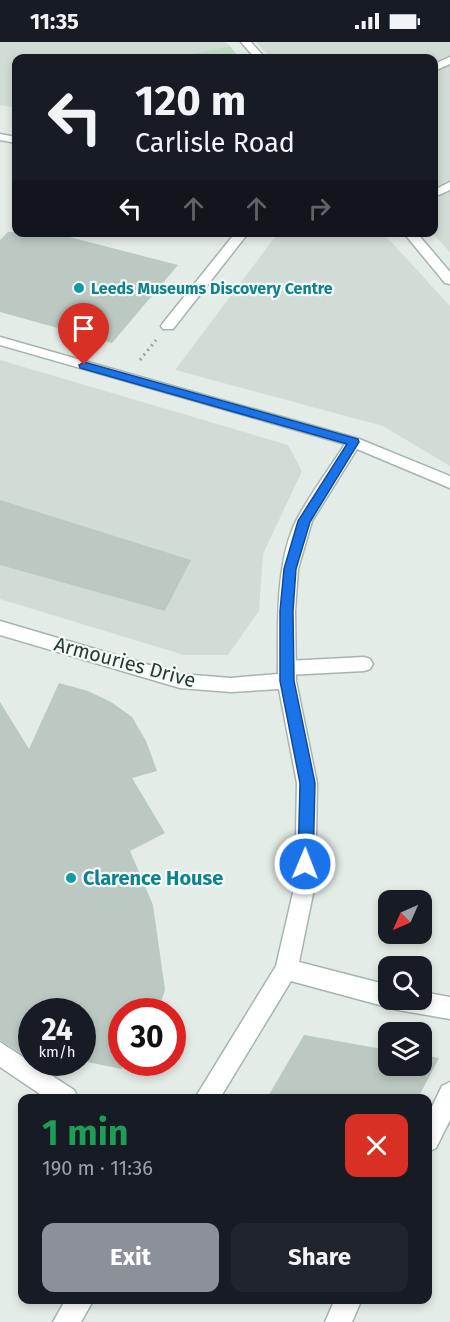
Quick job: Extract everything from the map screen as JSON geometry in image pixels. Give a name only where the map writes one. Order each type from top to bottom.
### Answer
[{"type":"street","points":[[246,42],[256,54]]},
{"type":"street","points":[[168,326],[239,237]]},
{"type":"street","points":[[413,237],[450,280]]},
{"type":"street","points":[[0,341],[354,442],[425,470],[450,483]]},
{"type":"street","points":[[209,1094],[286,970],[305,884],[307,783],[287,675],[286,611],[290,569],[304,521],[354,442]]},
{"type":"street","name":"Armouries Drive","points":[[0,628],[180,681],[231,685],[364,664]]},
{"type":"street","points":[[286,970],[378,993]]},
{"type":"street","points":[[432,1005],[450,1008]]},
{"type":"street","points":[[0,1053],[60,1094]]},
{"type":"street","points":[[432,1132],[450,1094]]},
{"type":"street","points":[[66,1322],[78,1304]]},
{"type":"street","points":[[338,1322],[347,1304]]},
{"type":"path","points":[[126,377],[168,326]]},
{"type":"shaded area","points":[[0,42],[225,42],[230,46],[194,54],[12,54],[12,107],[0,105]]},
{"type":"shaded area","points":[[256,42],[450,42],[450,252],[436,237],[438,237],[438,54],[267,54]]},
{"type":"shaded area","points":[[275,237],[387,237],[450,306],[450,466],[383,426],[175,370]]},
{"type":"shaded area","points":[[0,360],[288,445],[302,471],[263,554],[259,611],[228,655],[184,655],[0,599]]},
{"type":"green space","points":[[230,46],[236,54],[191,54]]},
{"type":"building","name":"Leeds Museums Discovery Centre","points":[[8,232],[12,232],[12,237],[69,237],[178,265],[112,343],[0,312],[0,240]]},
{"type":"building","points":[[0,500],[191,560],[165,611],[0,565]]},
{"type":"building","name":"Clarence House","points":[[59,683],[88,691],[111,702],[132,717],[146,741],[157,771],[132,778],[165,833],[130,851],[153,905],[165,990],[162,998],[108,998],[108,1066],[96,1064],[96,998],[18,998],[18,1051],[0,1040],[0,702],[29,749]]},
{"type":"building","points":[[304,1035],[378,1048],[378,1076],[430,1076],[420,1094],[269,1094]]},
{"type":"building","points":[[432,1057],[439,1058],[432,1071]]},
{"type":"place","name":"Leeds Museums Discovery Centre","points":[[79,288]]},
{"type":"place","name":"Clarence House","points":[[71,878]]},
{"type":"route","points":[[84,365],[354,442],[304,521],[290,569],[286,611],[287,681],[307,783],[305,864]]}]
